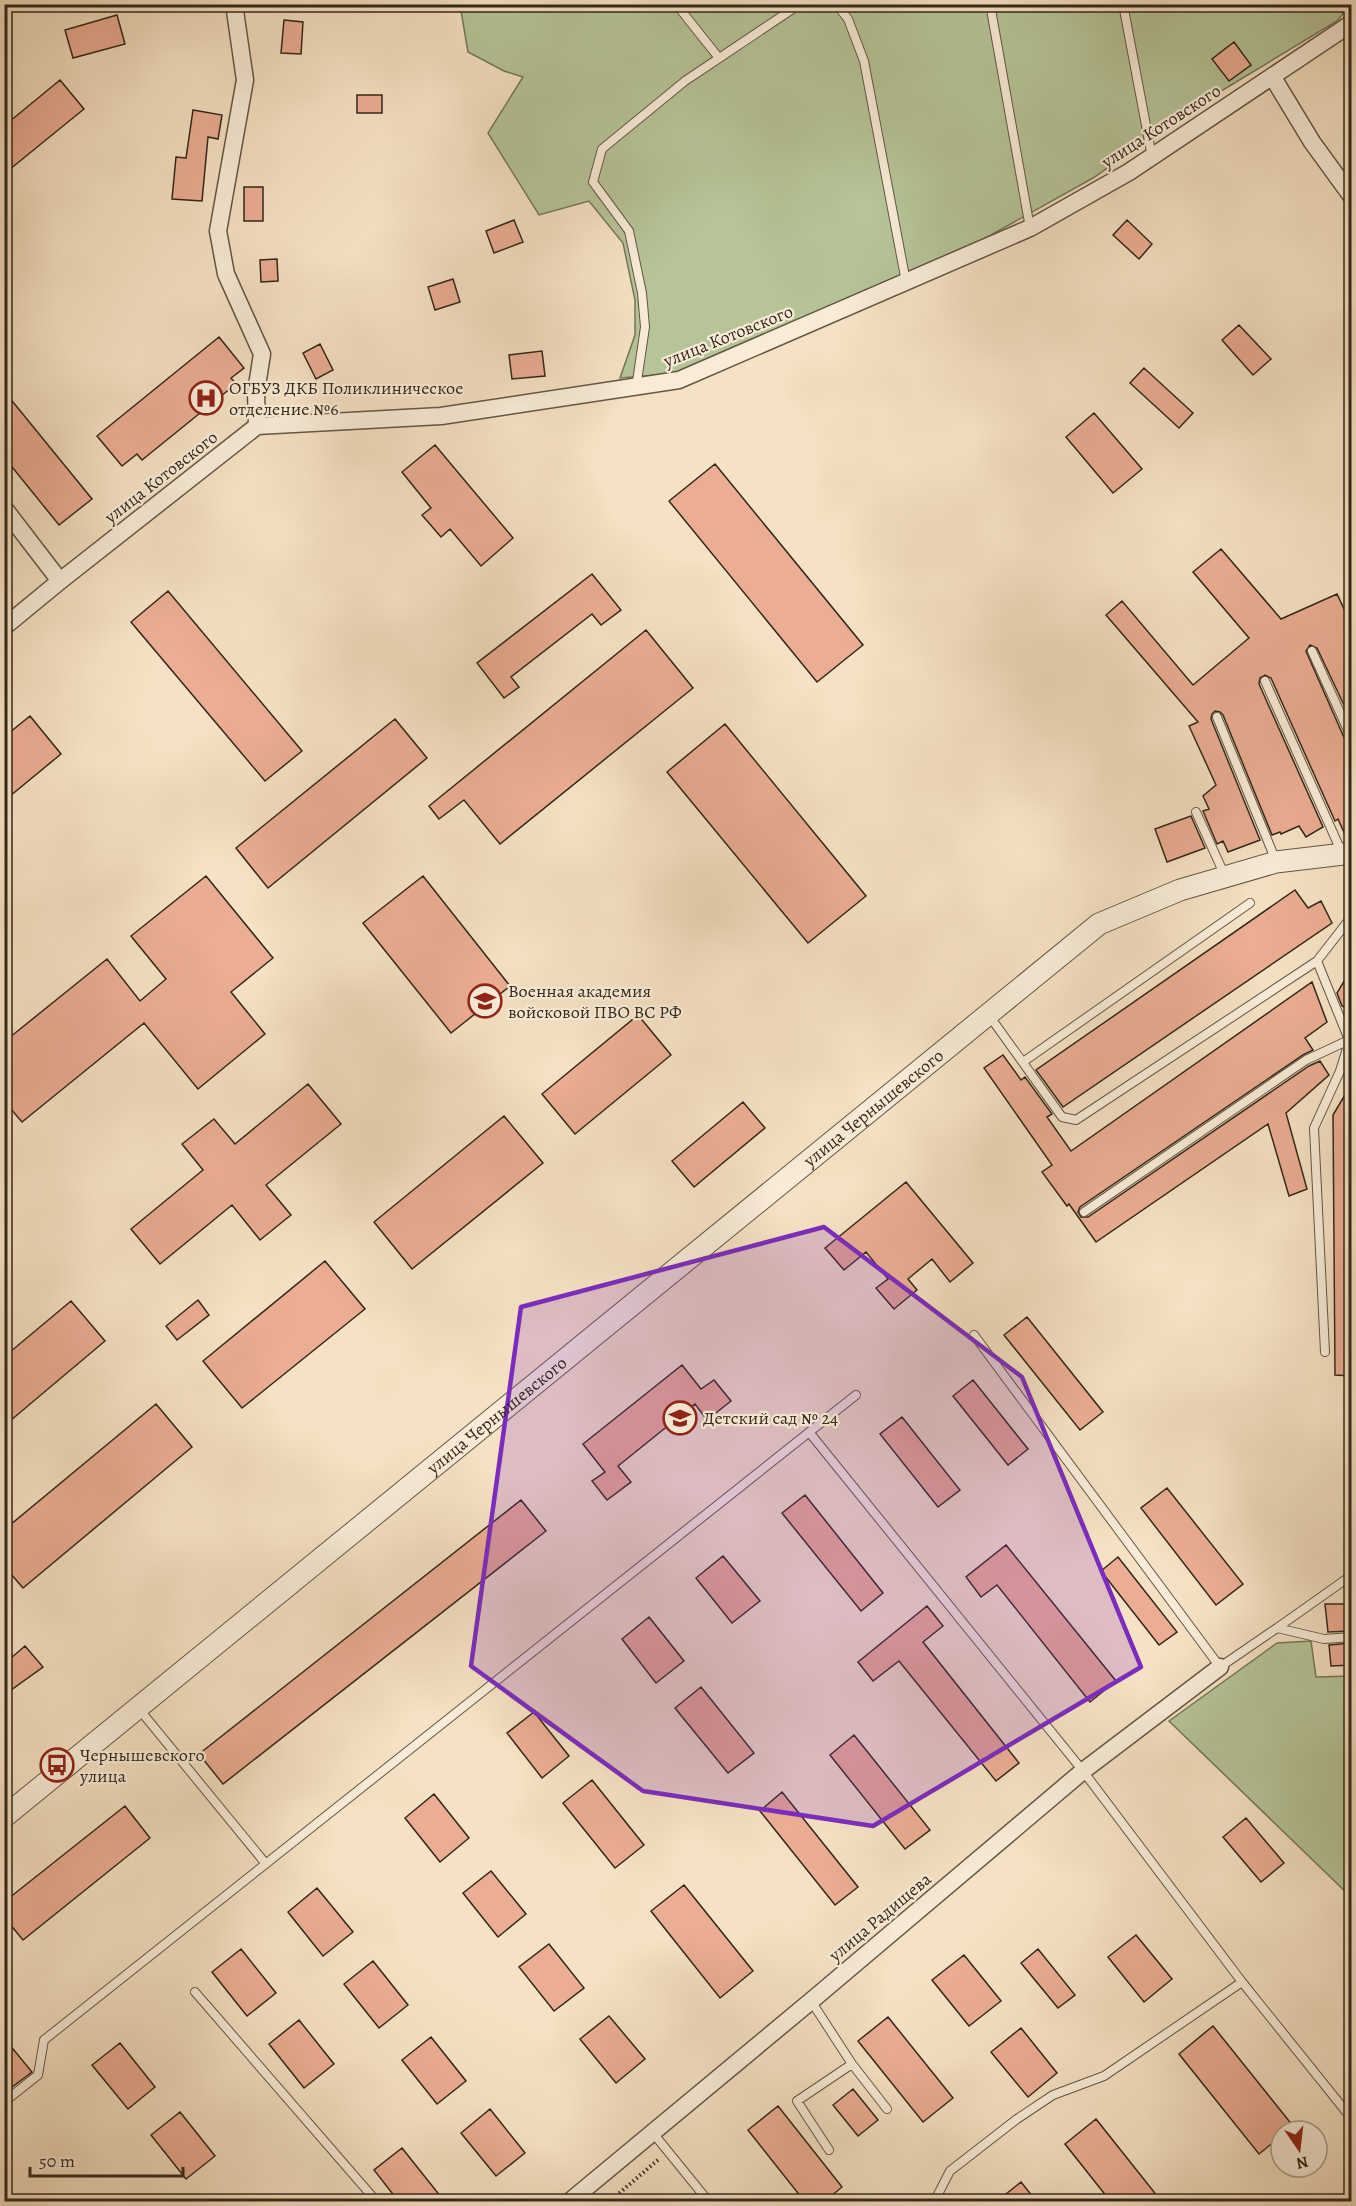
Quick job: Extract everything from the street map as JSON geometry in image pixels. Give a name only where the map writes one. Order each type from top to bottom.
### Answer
[{"type":"street","points":[[234,4],[245,80],[218,231],[226,274],[262,354],[256,392],[257,426]]},
{"type":"street","name":"улица Котовского","points":[[4,627],[257,426],[441,416],[680,380],[1030,228],[1129,172],[1352,23]]},
{"type":"street","points":[[1272,76],[1312,142],[1352,197]]},
{"type":"street","points":[[4,508],[60,581]]},
{"type":"street","name":"улица Чернышевского","points":[[4,1817],[1099,924],[1180,890],[1276,862],[1347,853]]},
{"type":"street","name":"улица Радищева","points":[[569,2202],[1083,1772],[1220,1667]]},
{"type":"lane","points":[[676,4],[719,58]]},
{"type":"lane","points":[[636,388],[645,327],[642,292],[629,231],[593,182],[602,149],[684,81],[800,4]]},
{"type":"lane","points":[[836,4],[848,20],[864,61],[906,283]]},
{"type":"lane","points":[[990,4],[1030,228]]},
{"type":"lane","points":[[1123,4],[1152,157]]},
{"type":"lane","points":[[1312,651],[1352,739]]},
{"type":"lane","points":[[1265,681],[1347,853]]},
{"type":"lane","points":[[1217,717],[1276,862]]},
{"type":"lane","points":[[1196,812],[1225,877]]},
{"type":"lane","points":[[1023,1062],[1250,903]]},
{"type":"lane","points":[[988,1013],[1062,1117],[1076,1120],[1317,961],[1352,916]]},
{"type":"lane","points":[[1317,961],[1350,1038],[1340,1071],[1314,1128],[1325,1352]]},
{"type":"lane","points":[[1084,1212],[1306,1059],[1350,1038]]},
{"type":"lane","points":[[974,1335],[1220,1667],[1352,1575]]},
{"type":"lane","points":[[4,2102],[38,2075],[44,2040],[856,1395]]},
{"type":"lane","points":[[809,1432],[1083,1772],[1242,1982],[1352,2119]]},
{"type":"lane","points":[[1277,1628],[1324,1639],[1352,1637]]},
{"type":"lane","points":[[138,1708],[266,1864]]},
{"type":"lane","points":[[934,2202],[950,2171],[1017,2119],[1053,2095],[1104,2076],[1242,1982]]},
{"type":"lane","points":[[195,1992],[371,2195],[374,2202]]},
{"type":"lane","points":[[811,2001],[852,2064],[887,2109]]},
{"type":"lane","points":[[829,2150],[797,2101],[852,2064]]},
{"type":"lane","points":[[653,2133],[709,2202]]},
{"type":"path","points":[[609,2202],[669,2151]]},
{"type":"highlighted area","points":[[824,1227],[1022,1377],[1141,1667],[873,1826],[643,1791],[471,1666],[521,1307]]},
{"type":"green space","points":[[1351,4],[1337,21],[1198,105],[1093,178],[982,240],[677,373],[620,378],[635,335],[635,300],[623,243],[589,201],[539,215],[488,133],[523,77],[504,71],[468,52],[460,5]]},
{"type":"green space","points":[[1311,1641],[1316,1677],[1351,1676],[1351,1897],[1169,1721],[1277,1643]]},
{"type":"building","points":[[117,15],[125,44],[73,58],[65,30]]},
{"type":"building","points":[[284,20],[303,22],[301,54],[281,53]]},
{"type":"building","points":[[1234,42],[1251,65],[1229,81],[1212,59]]},
{"type":"building","points":[[60,80],[84,109],[4,174],[4,126]]},
{"type":"building","points":[[357,95],[382,95],[382,113],[357,113]]},
{"type":"building","points":[[193,110],[222,115],[218,139],[208,137],[202,201],[172,199],[176,157],[186,158]]},
{"type":"building","points":[[244,187],[263,187],[263,221],[244,221]]},
{"type":"building","points":[[514,220],[523,242],[494,253],[486,231]]},
{"type":"building","points":[[1127,220],[1152,244],[1139,259],[1113,235]]},
{"type":"building","points":[[277,259],[278,281],[261,282],[260,260]]},
{"type":"building","points":[[453,279],[460,302],[435,310],[428,287]]},
{"type":"building","points":[[1239,325],[1271,359],[1253,375],[1222,340]]},
{"type":"building","points":[[219,337],[244,368],[231,378],[236,384],[142,460],[137,454],[122,466],[97,436]]},
{"type":"building","points":[[320,344],[333,370],[316,379],[303,353]]},
{"type":"building","points":[[542,351],[545,376],[512,379],[509,355]]},
{"type":"building","points":[[1144,368],[1193,413],[1179,428],[1130,383]]},
{"type":"building","points":[[4,391],[92,499],[59,525],[4,457]]},
{"type":"building","points":[[1094,413],[1142,469],[1113,493],[1066,437]]},
{"type":"building","points":[[435,445],[513,538],[481,566],[450,529],[441,537],[422,515],[431,508],[402,472]]},
{"type":"building","points":[[715,464],[863,645],[817,682],[669,501]]},
{"type":"building","points":[[1221,549],[1281,619],[1337,594],[1352,626],[1352,722],[1317,648],[1310,645],[1306,651],[1346,742],[1352,745],[1352,840],[1348,841],[1338,819],[1335,821],[1271,678],[1265,675],[1260,678],[1259,684],[1323,827],[1306,837],[1299,826],[1281,834],[1280,832],[1272,835],[1223,715],[1215,711],[1211,719],[1260,840],[1228,852],[1223,841],[1217,844],[1203,811],[1209,809],[1203,796],[1216,785],[1189,726],[1198,722],[1106,615],[1122,601],[1193,685],[1249,638],[1193,572]]},
{"type":"building","points":[[592,574],[621,610],[601,625],[592,614],[511,677],[519,687],[504,698],[477,663]]},
{"type":"building","points":[[168,591],[302,751],[265,781],[131,622]]},
{"type":"building","points":[[646,630],[693,688],[500,844],[464,800],[439,819],[429,806]]},
{"type":"building","points":[[30,716],[61,754],[4,801],[4,737]]},
{"type":"building","points":[[395,719],[427,758],[268,888],[236,848]]},
{"type":"building","points":[[725,724],[866,896],[808,943],[667,772]]},
{"type":"building","points":[[1191,816],[1205,848],[1167,862],[1155,829]]},
{"type":"building","points":[[206,876],[273,958],[231,992],[265,1034],[198,1089],[144,1023],[22,1122],[4,1101],[4,1042],[107,959],[140,1001],[166,979],[131,936]]},
{"type":"building","points":[[423,876],[510,986],[451,1033],[363,923]]},
{"type":"building","points":[[1295,890],[1308,908],[1321,901],[1332,923],[1063,1107],[1036,1070]]},
{"type":"building","points":[[1352,968],[1352,1011],[1342,1006],[1337,993]]},
{"type":"building","points":[[1312,982],[1327,1022],[1305,1038],[1313,1050],[1080,1207],[1078,1212],[1081,1217],[1088,1217],[1309,1066],[1320,1061],[1329,1075],[1286,1113],[1307,1189],[1289,1196],[1268,1124],[1096,1242],[1069,1204],[1067,1206],[1042,1172],[1052,1165],[984,1068],[1003,1055],[1021,1080],[1025,1077],[1052,1114],[1047,1117],[1071,1151]]},
{"type":"building","points":[[638,1015],[671,1055],[575,1134],[542,1094]]},
{"type":"building","points":[[1352,1083],[1352,1376],[1335,1375],[1333,1115]]},
{"type":"building","points":[[308,1084],[341,1124],[266,1185],[291,1215],[260,1240],[232,1205],[160,1264],[131,1229],[203,1170],[182,1144],[214,1119],[235,1144]]},
{"type":"building","points":[[743,1102],[765,1128],[694,1187],[672,1161]]},
{"type":"building","points":[[504,1116],[543,1163],[412,1269],[374,1222]]},
{"type":"building","points":[[906,1182],[973,1263],[950,1282],[932,1259],[908,1279],[917,1290],[894,1309],[876,1288],[888,1279],[866,1252],[844,1270],[825,1248]]},
{"type":"building","points":[[325,1261],[365,1309],[242,1408],[203,1361]]},
{"type":"building","points":[[198,1300],[209,1315],[177,1340],[166,1326]]},
{"type":"building","points":[[71,1301],[105,1341],[4,1426],[4,1357]]},
{"type":"building","points":[[1027,1317],[1103,1412],[1080,1430],[1004,1335]]},
{"type":"building","points":[[682,1365],[701,1389],[714,1380],[731,1401],[707,1420],[695,1404],[618,1466],[631,1482],[607,1500],[592,1481],[605,1472],[583,1444]]},
{"type":"building","points":[[973,1380],[1028,1449],[1008,1465],[953,1396]]},
{"type":"building","points":[[156,1404],[192,1447],[23,1588],[4,1566],[4,1530]]},
{"type":"building","points":[[902,1417],[960,1490],[938,1507],[880,1434]]},
{"type":"building","points":[[1167,1488],[1243,1584],[1216,1605],[1141,1508]]},
{"type":"building","points":[[805,1495],[883,1593],[861,1611],[782,1513]]},
{"type":"building","points":[[521,1500],[546,1531],[223,1784],[199,1754]]},
{"type":"building","points":[[1006,1545],[1116,1681],[1090,1702],[997,1585],[981,1597],[966,1577]]},
{"type":"building","points":[[723,1556],[760,1601],[732,1623],[696,1578]]},
{"type":"building","points":[[1118,1557],[1177,1632],[1159,1645],[1101,1571]]},
{"type":"building","points":[[1325,1604],[1352,1604],[1352,1631],[1328,1632]]},
{"type":"building","points":[[927,1606],[943,1626],[923,1642],[1019,1763],[996,1781],[899,1661],[873,1681],[858,1662]]},
{"type":"building","points":[[649,1617],[684,1661],[656,1683],[622,1639]]},
{"type":"building","points":[[1352,1643],[1352,1665],[1331,1666],[1329,1645]]},
{"type":"building","points":[[25,1646],[43,1667],[4,1695],[4,1664]]},
{"type":"building","points":[[701,1687],[754,1753],[728,1773],[675,1708]]},
{"type":"building","points":[[534,1712],[569,1756],[542,1778],[507,1733]]},
{"type":"building","points":[[854,1735],[930,1830],[905,1849],[830,1755]]},
{"type":"building","points":[[592,1780],[644,1845],[615,1868],[563,1803]]},
{"type":"building","points":[[782,1792],[858,1887],[835,1905],[760,1811]]},
{"type":"building","points":[[434,1794],[469,1838],[440,1862],[405,1818]]},
{"type":"building","points":[[125,1806],[150,1838],[23,1940],[4,1917],[4,1902]]},
{"type":"building","points":[[1246,1818],[1284,1863],[1261,1882],[1223,1837]]},
{"type":"building","points":[[491,1871],[526,1914],[498,1937],[463,1893]]},
{"type":"building","points":[[684,1885],[753,1971],[720,1998],[651,1911]]},
{"type":"building","points":[[317,1888],[353,1932],[323,1956],[288,1912]]},
{"type":"building","points":[[1136,1935],[1172,1979],[1144,2002],[1108,1957]]},
{"type":"building","points":[[549,1944],[584,1988],[554,2011],[519,1967]]},
{"type":"building","points":[[241,1949],[276,1993],[247,2016],[212,1972]]},
{"type":"building","points":[[1038,1949],[1075,1995],[1058,2008],[1021,1963]]},
{"type":"building","points":[[964,1955],[1001,2001],[969,2026],[932,1980]]},
{"type":"building","points":[[373,1961],[408,2005],[379,2028],[344,1984]]},
{"type":"building","points":[[609,2016],[645,2059],[616,2083],[580,2039]]},
{"type":"building","points":[[888,2017],[953,2098],[923,2122],[858,2041]]},
{"type":"building","points":[[299,2020],[334,2064],[304,2088],[269,2044]]},
{"type":"building","points":[[1213,2026],[1287,2119],[1269,2119],[1269,2146],[1259,2154],[1179,2054]]},
{"type":"building","points":[[1021,2028],[1057,2073],[1028,2097],[991,2052]]},
{"type":"building","points":[[431,2037],[466,2081],[437,2104],[402,2060]]},
{"type":"building","points":[[4,2038],[32,2072],[4,2093]]},
{"type":"building","points":[[120,2043],[155,2087],[128,2109],[92,2065]]},
{"type":"building","points":[[853,2089],[878,2120],[858,2136],[833,2105]]},
{"type":"building","points":[[778,2106],[842,2187],[824,2202],[805,2202],[748,2130]]},
{"type":"building","points":[[490,2109],[525,2153],[496,2176],[461,2133]]},
{"type":"building","points":[[180,2112],[215,2156],[186,2179],[151,2135]]},
{"type":"building","points":[[1096,2119],[1162,2202],[1111,2202],[1065,2144]]},
{"type":"building","points":[[402,2148],[445,2202],[399,2202],[374,2170]]},
{"type":"building","points":[[1021,2182],[1037,2202],[996,2202]]},
{"type":"place","name":"ОГБУЗ ДКБ Поликлиническое отделение №6","points":[[206,398]]},
{"type":"place","name":"Военная академия войсковой ПВО ВС РФ","points":[[485,1001]]},
{"type":"place","name":"Детский сад № 24","points":[[680,1418]]},
{"type":"place","name":"Чернышевского улица","points":[[57,1765]]}]
